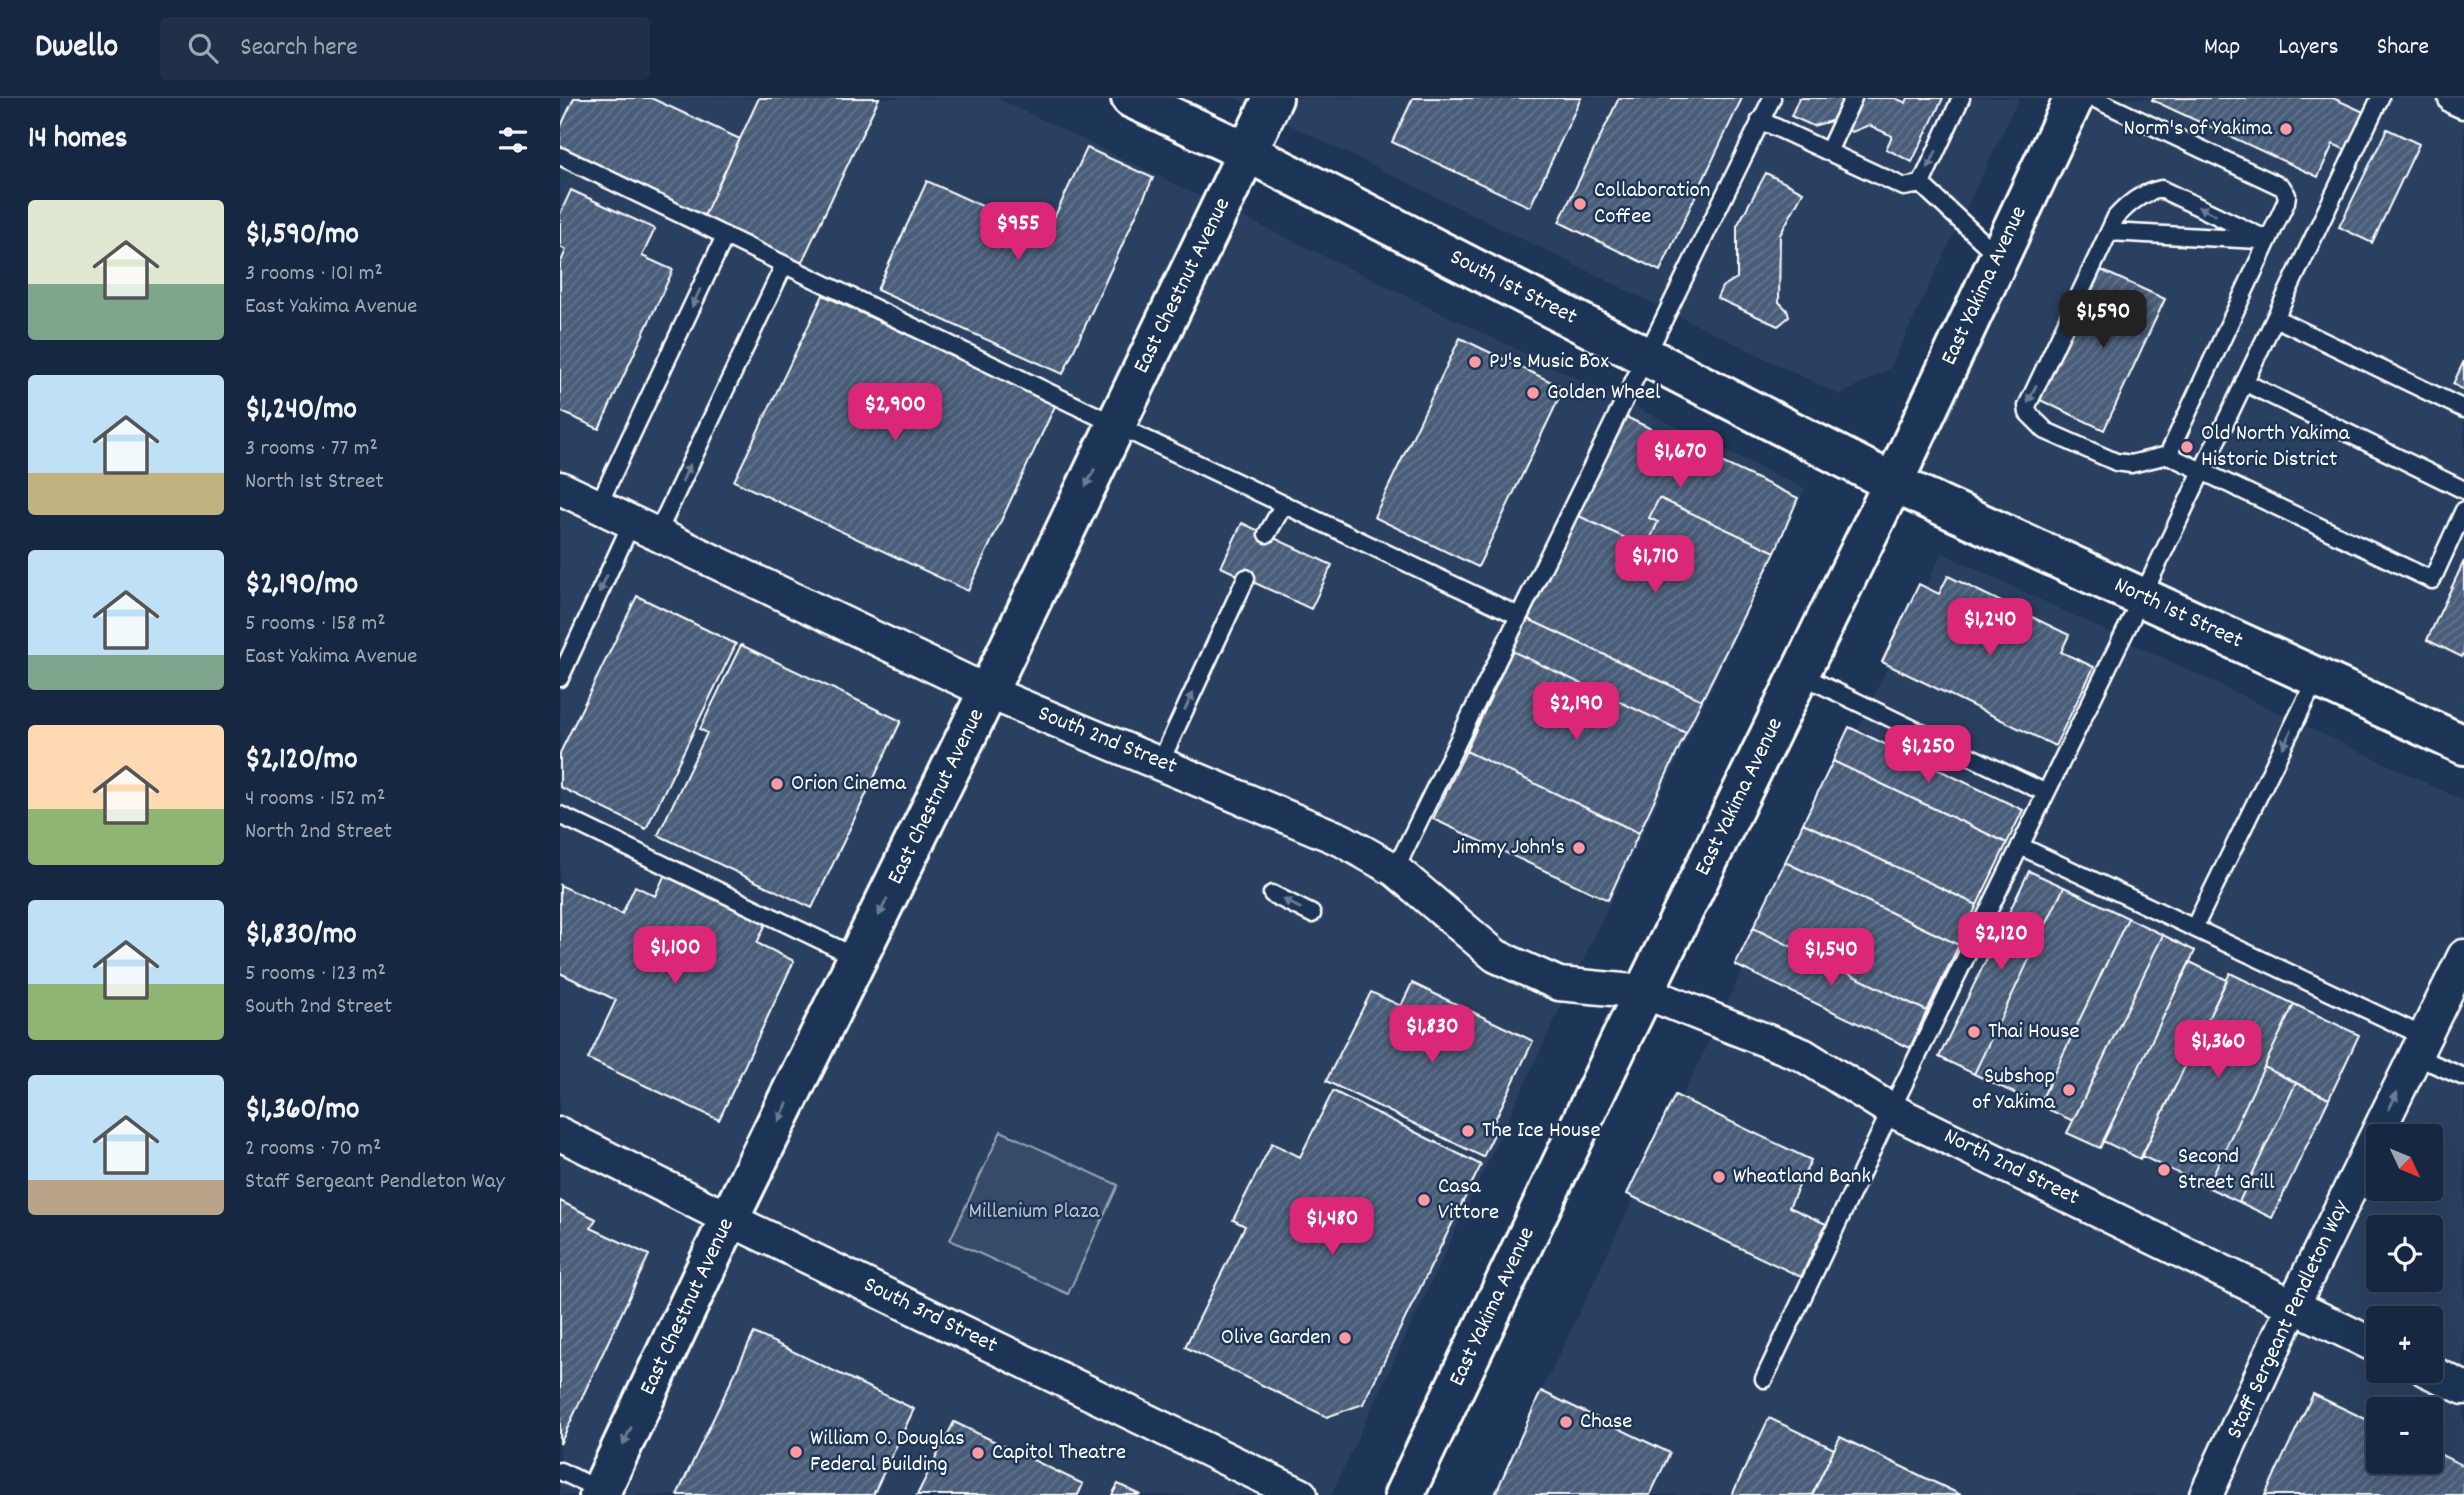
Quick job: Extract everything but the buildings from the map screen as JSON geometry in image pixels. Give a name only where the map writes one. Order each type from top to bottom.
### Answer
[{"type":"main road","name":"South 1st Street","points":[[1131,98],[1247,152],[1893,483]]},
{"type":"main road","name":"East Chestnut Avenue","points":[[603,1494],[729,1219],[988,692],[1273,98]]},
{"type":"main road","name":"East Yakima Avenue","points":[[1405,1495],[1644,992],[1893,483],[2074,98]]},
{"type":"main road","name":"North 1st Street","points":[[1893,483],[2464,745]]},
{"type":"street","points":[[2455,98],[2464,103]]},
{"type":"street","name":"South 2nd Street","points":[[561,491],[598,506],[988,692],[1335,836],[1395,870],[1496,956],[1559,984],[1644,992]]},
{"type":"street","name":"Staff Sergeant Pendleton Way","points":[[2206,1495],[2293,1306],[2464,956]]},
{"type":"street","name":"North 2nd Street","points":[[1644,992],[1803,1055],[1891,1110],[2366,1341]]},
{"type":"street","name":"South 3rd Street","points":[[560,1135],[1301,1495]]},
{"type":"street","points":[[2443,1378],[2464,1388]]},
{"type":"lane","points":[[1395,870],[1772,98]]},
{"type":"lane","points":[[1828,152],[1853,98]]},
{"type":"lane","points":[[1921,184],[1961,98]]},
{"type":"lane","points":[[2093,98],[2282,187],[2287,195],[2168,455]]},
{"type":"lane","points":[[1764,1380],[1891,1110],[2142,597],[2380,98]]},
{"type":"lane","points":[[1760,121],[1904,187],[1921,184]]},
{"type":"lane","points":[[560,156],[1519,616]]},
{"type":"lane","points":[[1921,184],[1999,257]]},
{"type":"lane","points":[[2268,240],[2161,189],[2150,191],[2132,201],[2116,217],[2027,406],[2028,413],[2046,431],[2116,462],[2131,464],[2168,455],[2432,579],[2464,510]]},
{"type":"lane","points":[[2109,232],[2268,240]]},
{"type":"lane","points":[[598,506],[725,236]]},
{"type":"lane","points":[[560,678],[644,528],[784,265]]},
{"type":"lane","points":[[2275,318],[2464,409]]},
{"type":"lane","points":[[2244,383],[2464,490]]},
{"type":"lane","points":[[1267,534],[1284,504]]},
{"type":"lane","points":[[1160,763],[1246,578]]},
{"type":"lane","points":[[1799,674],[2046,793]]},
{"type":"lane","points":[[2194,928],[2318,677]]},
{"type":"lane","points":[[560,815],[858,958]]},
{"type":"lane","points":[[2020,846],[2194,928],[2420,1046],[2464,1077]]},
{"type":"lane","points":[[1272,894],[1312,914]]},
{"type":"lane","points":[[560,1471],[603,1494]]},
{"type":"shaded area","points":[[560,98],[997,98],[1805,489],[1331,1495],[560,1495]]},
{"type":"shaded area","points":[[1235,98],[2019,98],[1890,368],[1840,395]]},
{"type":"shaded area","name":"Old North Yakima Historic District","points":[[2074,98],[2464,98],[2464,745],[1893,483]]},
{"type":"shaded area","points":[[1942,553],[2464,801],[2464,1495],[1492,1495]]},
{"type":"green space","name":"Millenium Plaza","points":[[1001,1131],[1118,1185],[1068,1294],[950,1240]]},
{"type":"place","name":"Norm's of Yakima","points":[[2286,129]]},
{"type":"place","name":"Collaboration Coffee","points":[[1580,204]]},
{"type":"place","name":"PJ's Music Box","points":[[1475,362]]},
{"type":"place","name":"Golden Wheel","points":[[1533,393]]},
{"type":"place","name":"Old North Yakima Historic District","points":[[2187,447]]},
{"type":"place","name":"Orion Cinema","points":[[777,784]]},
{"type":"place","name":"Jimmy John's","points":[[1579,848]]},
{"type":"place","name":"Thai House","points":[[1974,1032]]},
{"type":"place","name":"Subshop of Yakima","points":[[2069,1090]]},
{"type":"place","name":"The Ice House","points":[[1468,1131]]},
{"type":"place","name":"Second Street Grill","points":[[2164,1170]]},
{"type":"place","name":"Wheatland Bank","points":[[1719,1177]]},
{"type":"place","name":"Casa Vittore","points":[[1424,1200]]},
{"type":"place","name":"Olive Garden","points":[[1345,1338]]},
{"type":"place","name":"Chase","points":[[1566,1422]]},
{"type":"place","name":"William O. Douglas Federal Building","points":[[796,1452]]},
{"type":"place","name":"Capitol Theatre","points":[[978,1453]]}]
